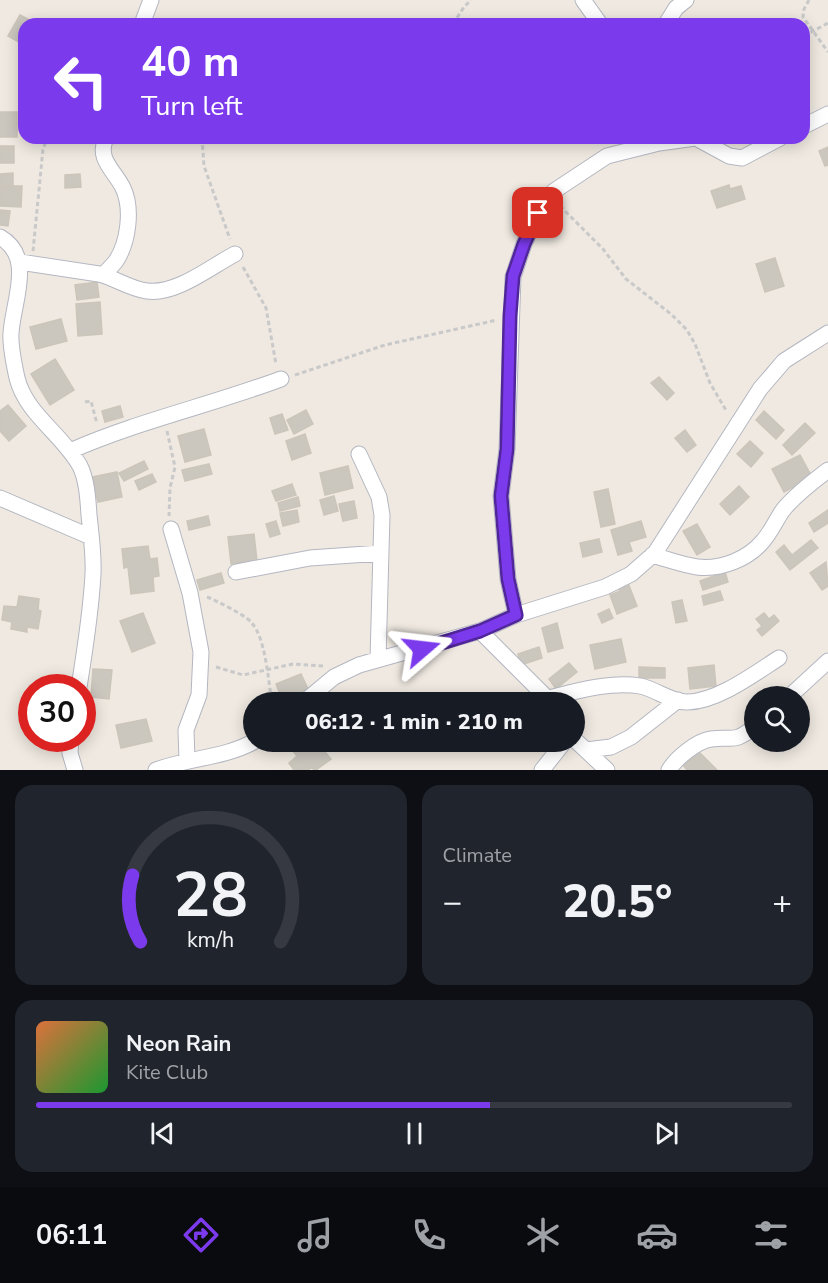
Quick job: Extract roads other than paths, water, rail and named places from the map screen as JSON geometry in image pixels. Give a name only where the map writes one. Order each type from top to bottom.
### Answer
[{"type":"street","points":[[144,18],[151,0]]},
{"type":"street","points":[[584,0],[596,18]]},
{"type":"street","points":[[670,18],[676,8],[686,0]]},
{"type":"street","points":[[810,123],[828,114]]},
{"type":"street","points":[[103,144],[105,159],[110,170],[123,187],[127,200],[128,218],[121,251],[103,275]]},
{"type":"street","points":[[516,615],[508,579],[501,496],[507,449],[513,276],[538,213],[554,191],[608,156],[649,144]]},
{"type":"street","points":[[706,144],[729,156],[742,158],[769,144]]},
{"type":"street","points":[[0,237],[26,263],[103,275],[146,291],[176,288],[235,254]]},
{"type":"street","points":[[26,263],[20,275],[5,337],[22,393],[31,407],[70,451],[84,478],[94,572],[81,674]]},
{"type":"street","points":[[316,692],[334,677],[378,659],[422,649],[480,631],[516,615],[605,587],[631,574],[652,555],[760,389],[784,361],[828,333]]},
{"type":"street","points":[[70,451],[98,438],[280,379]]},
{"type":"street","points":[[359,454],[379,497],[382,514],[378,659]]},
{"type":"street","points":[[652,555],[697,567],[715,567],[738,560],[754,552],[783,510],[828,470]]},
{"type":"street","points":[[0,498],[91,537]]},
{"type":"street","points":[[171,529],[190,593],[201,652],[199,695],[186,730],[187,761]]},
{"type":"street","points":[[236,572],[310,558],[381,553]]},
{"type":"street","points":[[480,631],[542,692]]},
{"type":"street","points":[[575,692],[588,688],[638,686],[686,703],[700,701],[719,694],[779,658]]},
{"type":"street","points":[[801,686],[828,661]]},
{"type":"street","points":[[586,750],[611,747],[631,737],[678,700]]},
{"type":"street","points":[[669,770],[699,743],[710,740],[736,740],[744,734]]},
{"type":"street","points":[[156,770],[230,752],[243,746]]},
{"type":"street","points":[[586,750],[607,770]]},
{"type":"street","points":[[70,752],[75,770]]},
{"type":"street","points":[[542,770],[556,752]]}]
